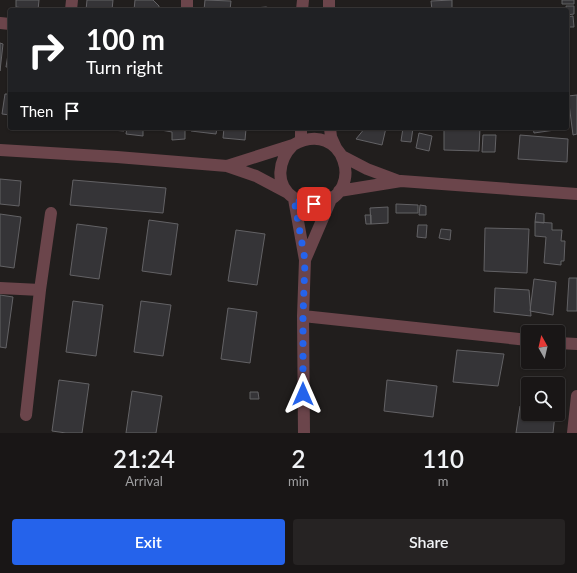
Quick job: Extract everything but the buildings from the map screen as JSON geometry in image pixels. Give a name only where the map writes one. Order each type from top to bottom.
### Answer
[{"type":"street","points":[[300,130],[297,143],[286,152],[282,160],[280,177],[283,185],[291,196],[305,260],[303,316],[304,433]]},
{"type":"street","points":[[305,260],[346,174],[345,165],[331,137],[330,130]]},
{"type":"street","points":[[227,166],[310,139],[319,139],[328,142],[339,152],[367,169],[401,181],[577,194]]},
{"type":"street","points":[[0,150],[117,157],[227,166],[256,176],[303,203],[314,204],[325,202],[336,194],[401,181]]},
{"type":"street","points":[[26,415],[40,290],[51,213]]},
{"type":"street","points":[[0,288],[40,290]]},
{"type":"street","points":[[303,316],[521,339]]},
{"type":"street","points":[[565,343],[577,344]]},
{"type":"street","points":[[573,433],[577,396]]},
{"type":"route","points":[[303,394],[305,260],[294,199],[303,203],[314,204]]}]
